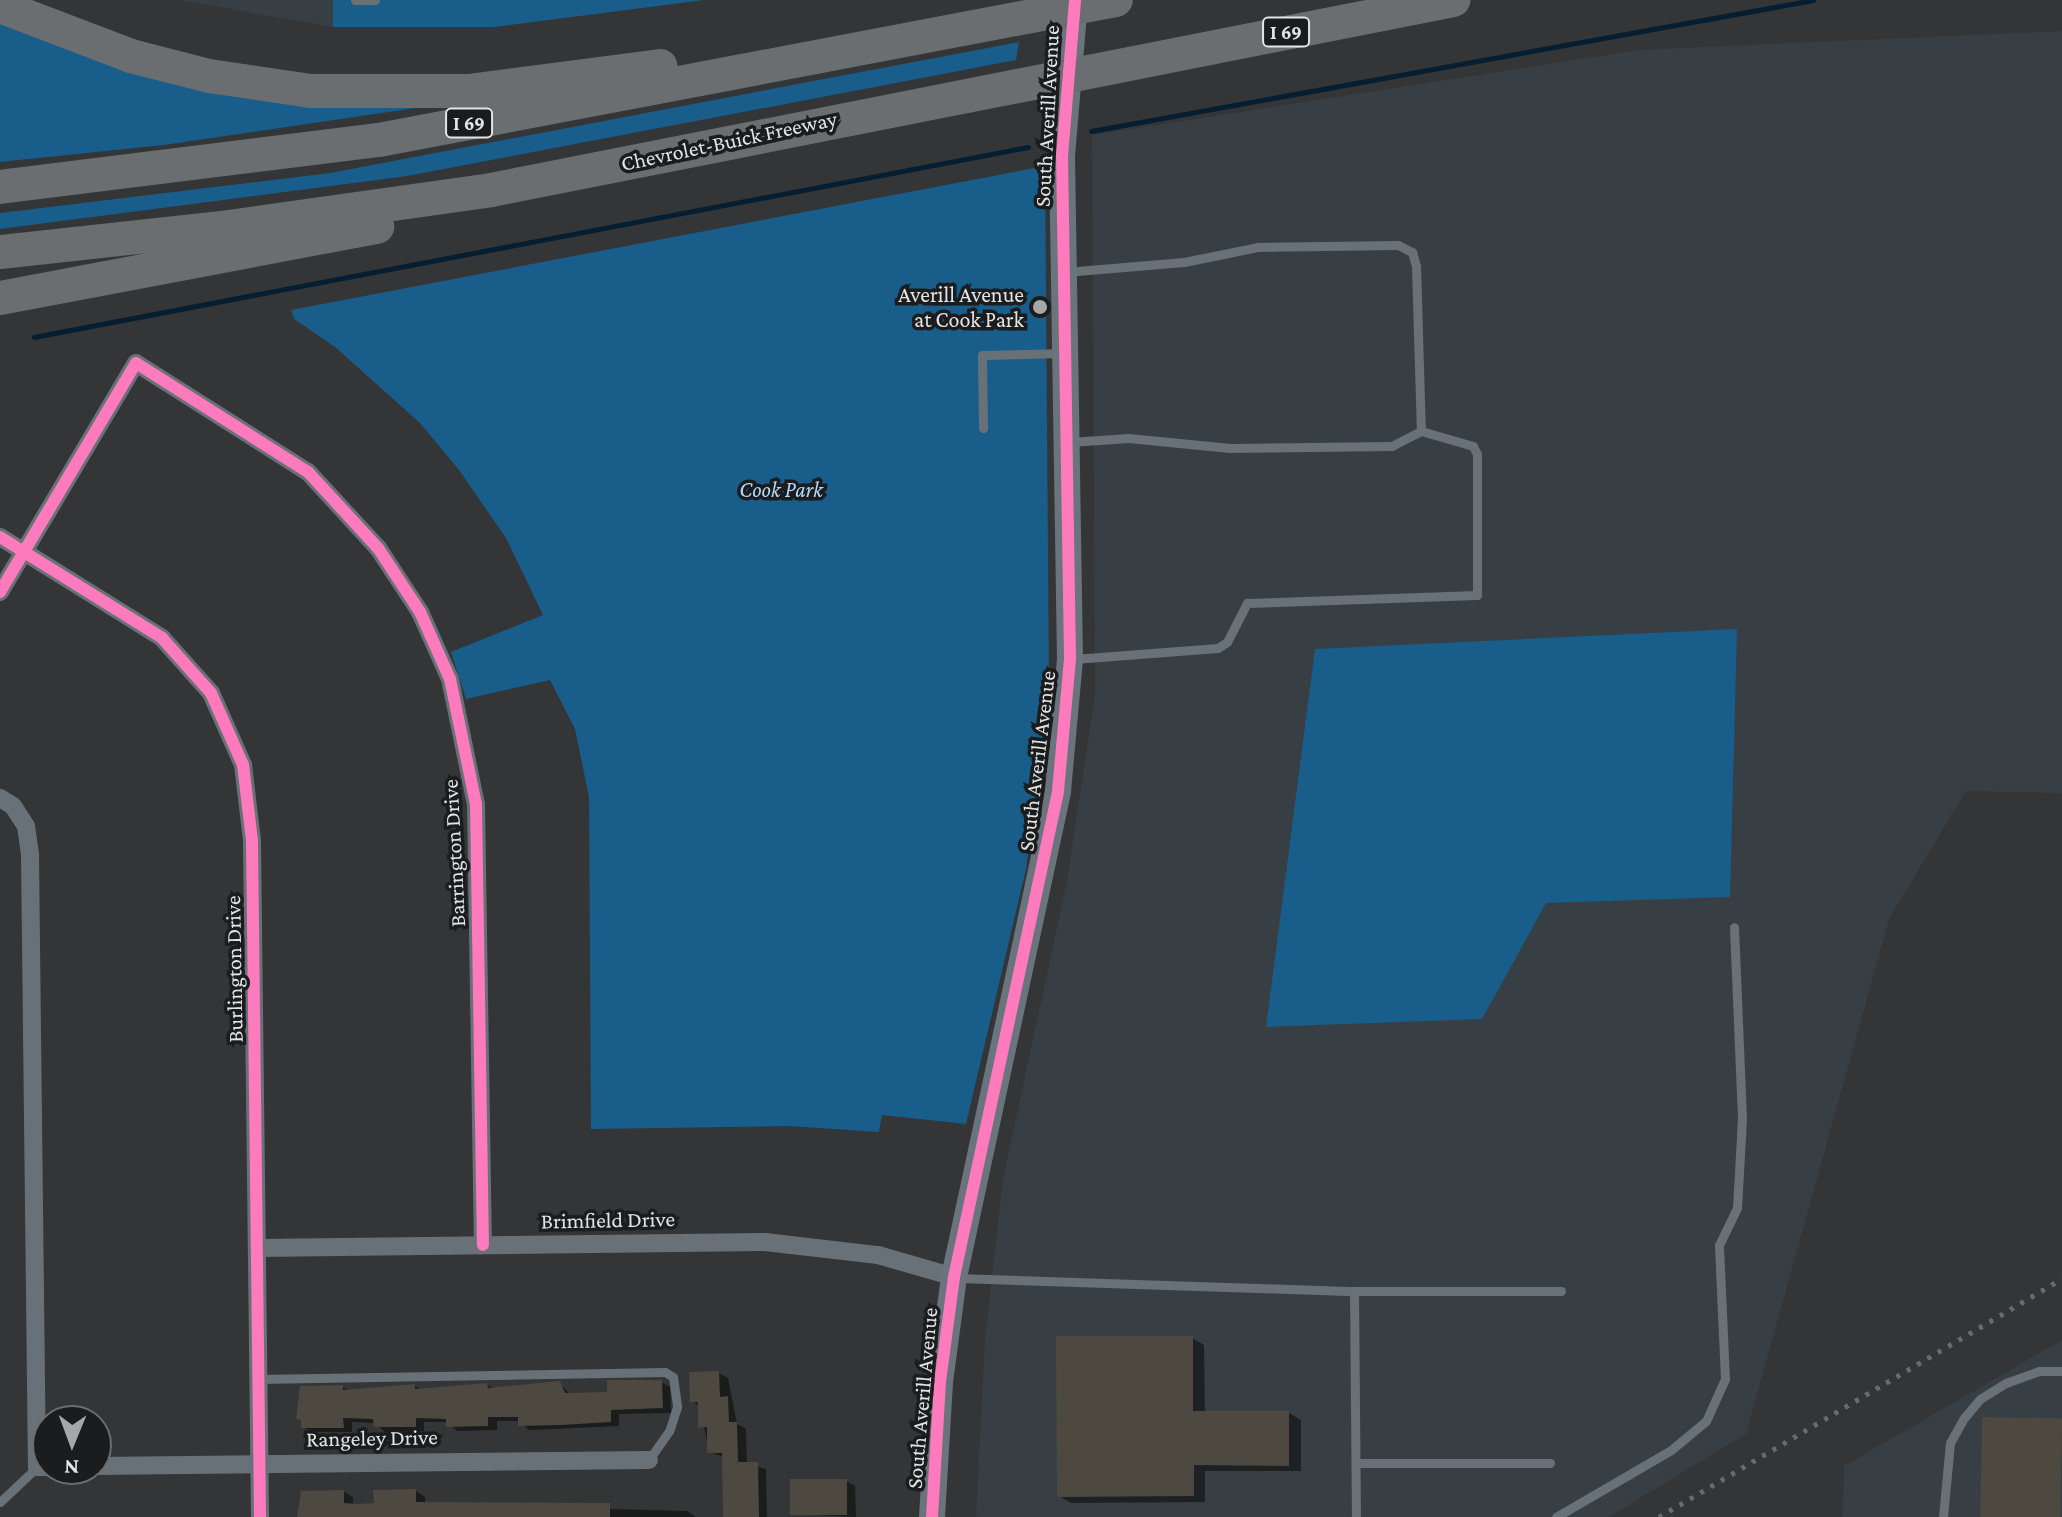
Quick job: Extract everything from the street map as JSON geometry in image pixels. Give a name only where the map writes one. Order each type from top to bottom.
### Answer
[{"type":"highway","name":"I 69","points":[[0,187],[152,172],[379,140],[1116,0]]},
{"type":"highway","name":"Chevrolet-Buick Freeway","points":[[0,252],[229,227],[491,190],[777,130],[1453,0]]},
{"type":"highway","points":[[0,6],[94,44],[172,68],[244,83],[346,94],[468,91],[934,34]]},
{"type":"highway","points":[[0,298],[375,228],[491,190]]},
{"type":"street","name":"South Averill Avenue","points":[[932,1517],[940,1382],[954,1277],[1041,885],[1058,791],[1070,659],[1062,272],[1063,117],[1075,0]]},
{"type":"street","name":"Barrington Drive","points":[[24,552],[136,363],[308,472],[378,548],[420,612],[450,679],[476,804],[483,1245]]},
{"type":"street","name":"Burlington Drive","points":[[0,537],[162,638],[211,693],[243,765],[252,841],[260,1517]]},
{"type":"street","points":[[0,592],[24,552]]},
{"type":"street","points":[[0,798],[13,806],[26,826],[30,854],[41,1405]]},
{"type":"street","name":"Brimfield Drive","points":[[257,1248],[765,1242],[878,1255],[954,1277]]},
{"type":"street","name":"Rangeley Drive","points":[[112,1466],[649,1460]]},
{"type":"lane","points":[[355,0],[375,0]]},
{"type":"lane","points":[[1062,272],[1184,262],[1258,247],[1398,245],[1412,252],[1416,266],[1421,431]]},
{"type":"lane","points":[[983,428],[982,355],[1064,353]]},
{"type":"lane","points":[[1066,443],[1128,438],[1230,448],[1392,446],[1421,431],[1473,446],[1477,454],[1477,595],[1247,603],[1227,642],[1218,648],[1070,659]]},
{"type":"lane","points":[[1556,1517],[1671,1450],[1706,1421],[1725,1379],[1719,1245],[1737,1208],[1742,1118],[1734,927]]},
{"type":"lane","points":[[954,1277],[1354,1291],[1561,1291]]},
{"type":"lane","points":[[1354,1291],[1356,1517]]},
{"type":"lane","points":[[1943,1517],[1950,1443],[1980,1399],[2028,1375],[2062,1371]]},
{"type":"lane","points":[[259,1379],[665,1372],[673,1377],[677,1407],[669,1431],[649,1460]]},
{"type":"lane","points":[[1356,1463],[1550,1463]]},
{"type":"lane","points":[[0,1502],[32,1475]]},
{"type":"shaded area","points":[[179,0],[333,0],[333,27]]},
{"type":"shaded area","points":[[2062,31],[2062,793],[1966,791],[1889,919],[1746,1434],[1609,1517],[976,1517],[985,1340],[1003,1179],[1067,881],[1095,695],[1092,135],[1639,50]]},
{"type":"shaded area","points":[[2062,1340],[2062,1517],[1843,1517],[1844,1466]]},
{"type":"green space","points":[[333,0],[704,0],[494,27],[333,27]]},
{"type":"green space","points":[[0,17],[416,108],[164,145],[0,162]]},
{"type":"green space","points":[[1019,42],[1016,60],[407,176],[0,229],[0,213],[330,173]]},
{"type":"green space","name":"Cook Park","points":[[1045,166],[1049,683],[1026,869],[966,1124],[882,1115],[879,1132],[789,1126],[591,1129],[589,797],[575,729],[550,680],[466,699],[451,652],[543,615],[506,538],[459,470],[420,423],[335,347],[294,319],[291,310]]},
{"type":"green space","points":[[1737,629],[1730,897],[1546,903],[1482,1019],[1266,1027],[1315,649]]},
{"type":"building","points":[[1056,1336],[1193,1336],[1193,1411],[1289,1411],[1289,1466],[1194,1465],[1194,1496],[1057,1497]]},
{"type":"building","points":[[719,1371],[720,1397],[728,1396],[729,1422],[737,1422],[738,1462],[758,1462],[759,1517],[723,1517],[722,1453],[707,1453],[707,1427],[698,1428],[698,1402],[690,1402],[689,1372]]},
{"type":"building","points":[[607,1380],[662,1380],[663,1408],[611,1410],[611,1422],[561,1425],[518,1426],[518,1417],[488,1417],[488,1426],[446,1427],[446,1419],[416,1418],[416,1427],[374,1427],[373,1419],[343,1418],[344,1428],[301,1428],[301,1420],[296,1419],[300,1386],[343,1385],[343,1390],[415,1384],[415,1389],[487,1383],[488,1388],[560,1381],[565,1393],[607,1392]]},
{"type":"building","points":[[1982,1417],[2062,1418],[2060,1517],[1980,1517]]},
{"type":"building","points":[[790,1479],[847,1479],[847,1515],[790,1515]]},
{"type":"building","points":[[416,1489],[416,1502],[610,1503],[610,1517],[297,1517],[301,1491],[344,1490],[344,1503],[360,1504],[374,1503],[373,1490]]},
{"type":"waterway","points":[[1091,131],[1813,0]]},
{"type":"waterway","points":[[34,337],[1028,147]]},
{"type":"railway","points":[[1659,1517],[2062,1279]]},
{"type":"cycle path","points":[[932,1517],[940,1382],[954,1277],[1058,791],[1070,659],[1062,156],[1075,0]]},
{"type":"cycle path","points":[[0,592],[136,363],[308,472],[378,548],[420,612],[450,679],[476,804],[483,1245]]},
{"type":"cycle path","points":[[0,537],[162,638],[211,693],[243,765],[252,841],[260,1517]]},
{"type":"place","name":"Averill Avenue at Cook Park","points":[[1040,307]]}]
